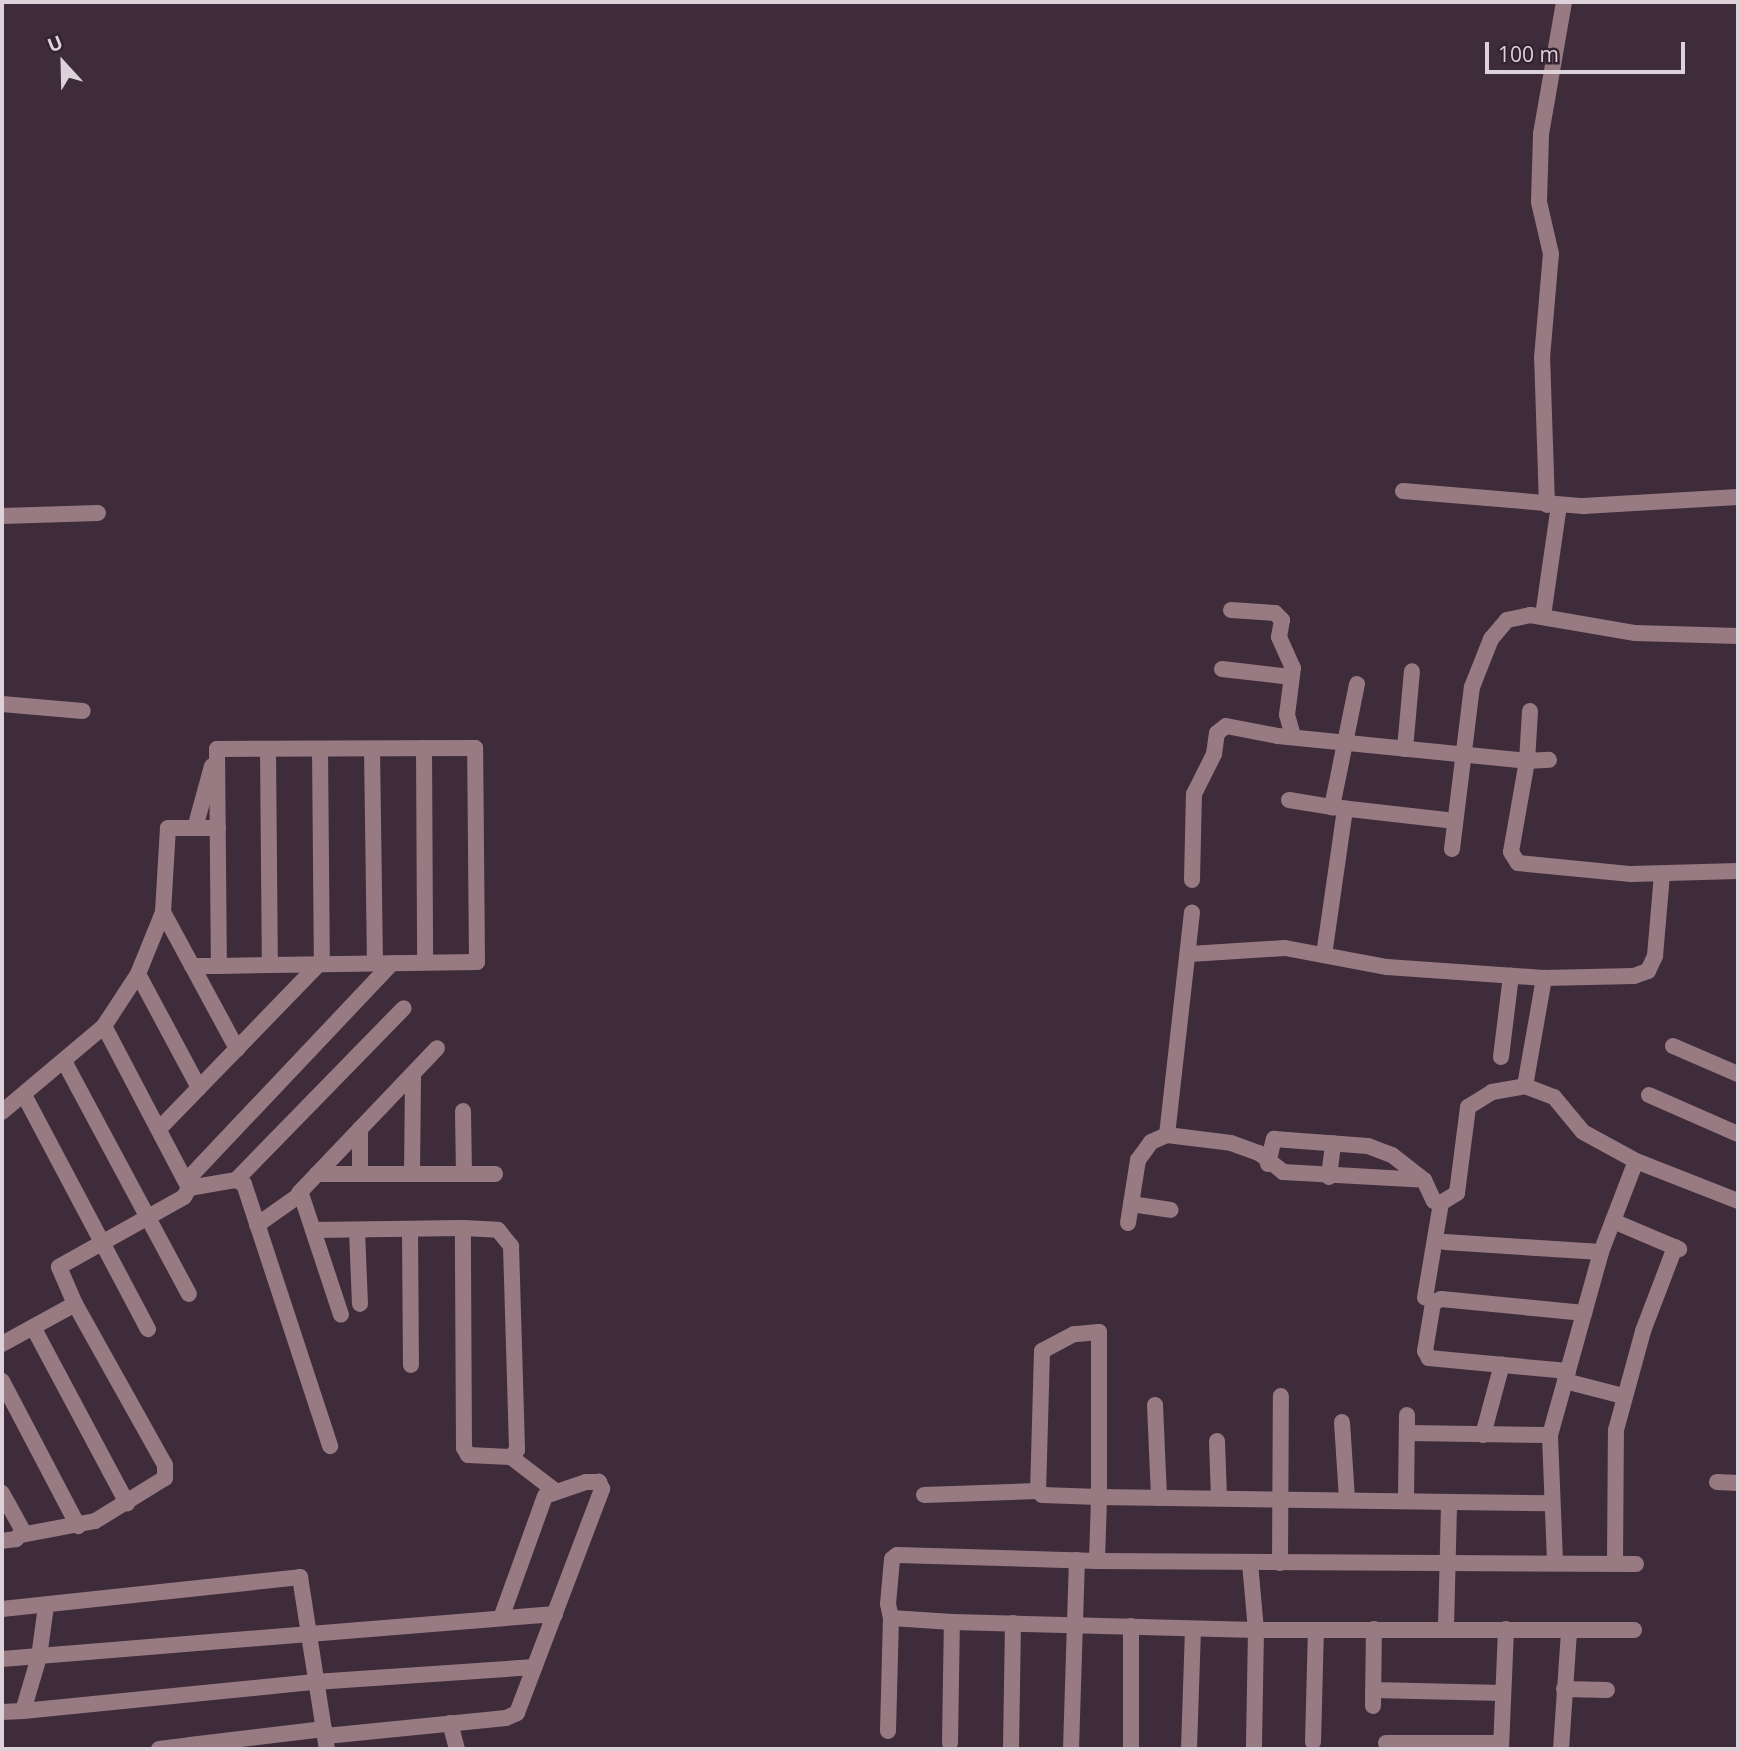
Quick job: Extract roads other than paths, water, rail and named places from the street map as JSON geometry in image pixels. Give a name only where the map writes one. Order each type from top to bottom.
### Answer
[{"type":"street","points":[[1543,616],[1553,505],[1542,358],[1551,254],[1539,202],[1540,147],[1564,2]]},
{"type":"street","points":[[1403,491],[1553,505],[1673,504],[1738,497]]},
{"type":"street","points":[[2,516],[98,513]]},
{"type":"street","points":[[1231,610],[1275,613],[1282,620],[1279,636],[1293,668],[1287,715],[1293,736]]},
{"type":"street","points":[[1452,849],[1472,687],[1491,639],[1510,618],[1543,616],[1635,633],[1738,636]]},
{"type":"street","points":[[1222,668],[1291,677]]},
{"type":"street","points":[[1405,749],[1412,671]]},
{"type":"street","points":[[1324,955],[1345,742],[1357,684]]},
{"type":"street","points":[[2,704],[83,711]]},
{"type":"street","points":[[1530,711],[1527,761],[1511,848],[1514,861],[1662,875],[1697,869],[1738,871]]},
{"type":"street","points":[[1192,880],[1194,794],[1214,754],[1217,733],[1226,726],[1405,749],[1527,761],[1549,760]]},
{"type":"street","points":[[372,748],[374,963]]},
{"type":"street","points":[[424,748],[425,962]]},
{"type":"street","points":[[192,966],[477,962],[475,748],[217,749]]},
{"type":"street","points":[[195,828],[217,749]]},
{"type":"street","points":[[217,749],[219,966]]},
{"type":"street","points":[[268,749],[270,965]]},
{"type":"street","points":[[159,1129],[321,964],[320,749]]},
{"type":"street","points":[[1289,800],[1455,821]]},
{"type":"street","points":[[2,1112],[65,1063],[104,1026],[138,975],[163,912],[168,828],[218,828]]},
{"type":"street","points":[[1190,954],[1285,948],[1387,967],[1544,978],[1634,976],[1648,971],[1659,936],[1662,875]]},
{"type":"street","points":[[163,912],[237,1049]]},
{"type":"street","points":[[1167,1135],[1190,954],[1192,912]]},
{"type":"street","points":[[2,1541],[21,1535],[78,1526],[127,1503],[165,1478],[167,1472],[75,1304],[59,1267],[184,1197],[192,1184],[392,963]]},
{"type":"street","points":[[138,975],[199,1088]]},
{"type":"street","points":[[1501,1057],[1511,976]]},
{"type":"street","points":[[1525,1086],[1544,978]]},
{"type":"street","points":[[229,1181],[404,1008]]},
{"type":"street","points":[[104,1026],[192,1184]]},
{"type":"street","points":[[1673,1046],[1738,1074]]},
{"type":"street","points":[[257,1225],[299,1193],[437,1048]]},
{"type":"street","points":[[65,1063],[189,1294]]},
{"type":"street","points":[[412,1174],[413,1074]]},
{"type":"street","points":[[1268,1164],[1274,1139],[1368,1146],[1392,1155],[1424,1180],[1434,1201],[1441,1203],[1457,1193],[1468,1107],[1492,1092],[1525,1086],[1554,1097],[1583,1132],[1636,1161],[1738,1200]]},
{"type":"street","points":[[1648,1094],[1738,1134]]},
{"type":"street","points":[[24,1095],[148,1329]]},
{"type":"street","points":[[463,1111],[464,1174]]},
{"type":"street","points":[[360,1129],[360,1174]]},
{"type":"street","points":[[1128,1223],[1142,1152],[1167,1135],[1231,1143],[1259,1153],[1268,1164],[1283,1172],[1329,1177],[1424,1180]]},
{"type":"street","points":[[1329,1177],[1333,1143]]},
{"type":"street","points":[[1367,1178],[1368,1146]]},
{"type":"street","points":[[1555,1561],[1550,1435],[1601,1252],[1636,1161]]},
{"type":"street","points":[[317,1174],[495,1174]]},
{"type":"street","points":[[192,1184],[229,1181],[244,1184],[330,1446]]},
{"type":"street","points":[[299,1193],[341,1315]]},
{"type":"street","points":[[1425,1298],[1441,1203]]},
{"type":"street","points":[[1131,1204],[1171,1210]]},
{"type":"street","points":[[1614,1220],[1677,1248],[1623,1396],[1614,1471],[1615,1564]]},
{"type":"street","points":[[463,1228],[464,1448],[468,1455],[512,1457],[554,1490]]},
{"type":"street","points":[[410,1229],[411,1365]]},
{"type":"street","points":[[313,1230],[498,1230],[511,1246],[517,1450],[512,1457]]},
{"type":"street","points":[[357,1230],[360,1304]]},
{"type":"street","points":[[1445,1242],[1601,1252]]},
{"type":"street","points":[[1584,1313],[1434,1301],[1427,1356],[1502,1364],[1567,1376],[1623,1396]]},
{"type":"street","points":[[2,1344],[75,1304]]},
{"type":"street","points":[[33,1327],[127,1503]]},
{"type":"street","points":[[1038,1491],[1042,1351],[1074,1334],[1099,1332],[1097,1561]]},
{"type":"street","points":[[1483,1435],[1502,1364]]},
{"type":"street","points":[[2,1381],[78,1526]]},
{"type":"street","points":[[1280,1563],[1284,1500],[1281,1396]]},
{"type":"street","points":[[1155,1405],[1159,1498]]},
{"type":"street","points":[[1406,1499],[1407,1415]]},
{"type":"street","points":[[1342,1422],[1347,1499]]},
{"type":"street","points":[[1407,1433],[1550,1435]]},
{"type":"street","points":[[1217,1441],[1219,1499]]},
{"type":"street","points":[[159,1749],[326,1738],[514,1715],[602,1489],[593,1480],[554,1490],[541,1501],[500,1618]]},
{"type":"street","points":[[1717,1482],[1738,1483]]},
{"type":"street","points":[[924,1494],[1038,1491],[1099,1497],[1551,1503]]},
{"type":"street","points":[[2,1493],[21,1535]]},
{"type":"street","points":[[1447,1628],[1445,1564],[1449,1502]]},
{"type":"street","points":[[888,1731],[891,1618],[888,1604],[892,1559],[897,1555],[1250,1563],[1445,1564],[1555,1561],[1636,1564]]},
{"type":"street","points":[[1071,1749],[1072,1624],[1077,1560]]},
{"type":"street","points":[[1250,1563],[1256,1630],[1254,1749]]},
{"type":"street","points":[[2,1609],[298,1576],[304,1582],[315,1682],[326,1738]]},
{"type":"street","points":[[23,1711],[39,1657],[46,1606]]},
{"type":"street","points":[[2,1660],[310,1632],[555,1614]]},
{"type":"street","points":[[891,1618],[1193,1629],[1634,1630]]},
{"type":"street","points":[[950,1743],[952,1622]]},
{"type":"street","points":[[1011,1749],[1013,1623]]},
{"type":"street","points":[[1131,1626],[1131,1749]]},
{"type":"street","points":[[1189,1749],[1193,1629]]},
{"type":"street","points":[[1374,1629],[1373,1698],[1503,1693]]},
{"type":"street","points":[[1386,1743],[1501,1746],[1506,1629]]},
{"type":"street","points":[[1313,1742],[1316,1630]]},
{"type":"street","points":[[1560,1749],[1569,1631]]},
{"type":"street","points":[[2,1712],[315,1682],[534,1667]]},
{"type":"street","points":[[1564,1689],[1607,1690]]},
{"type":"street","points":[[450,1723],[457,1749]]}]
